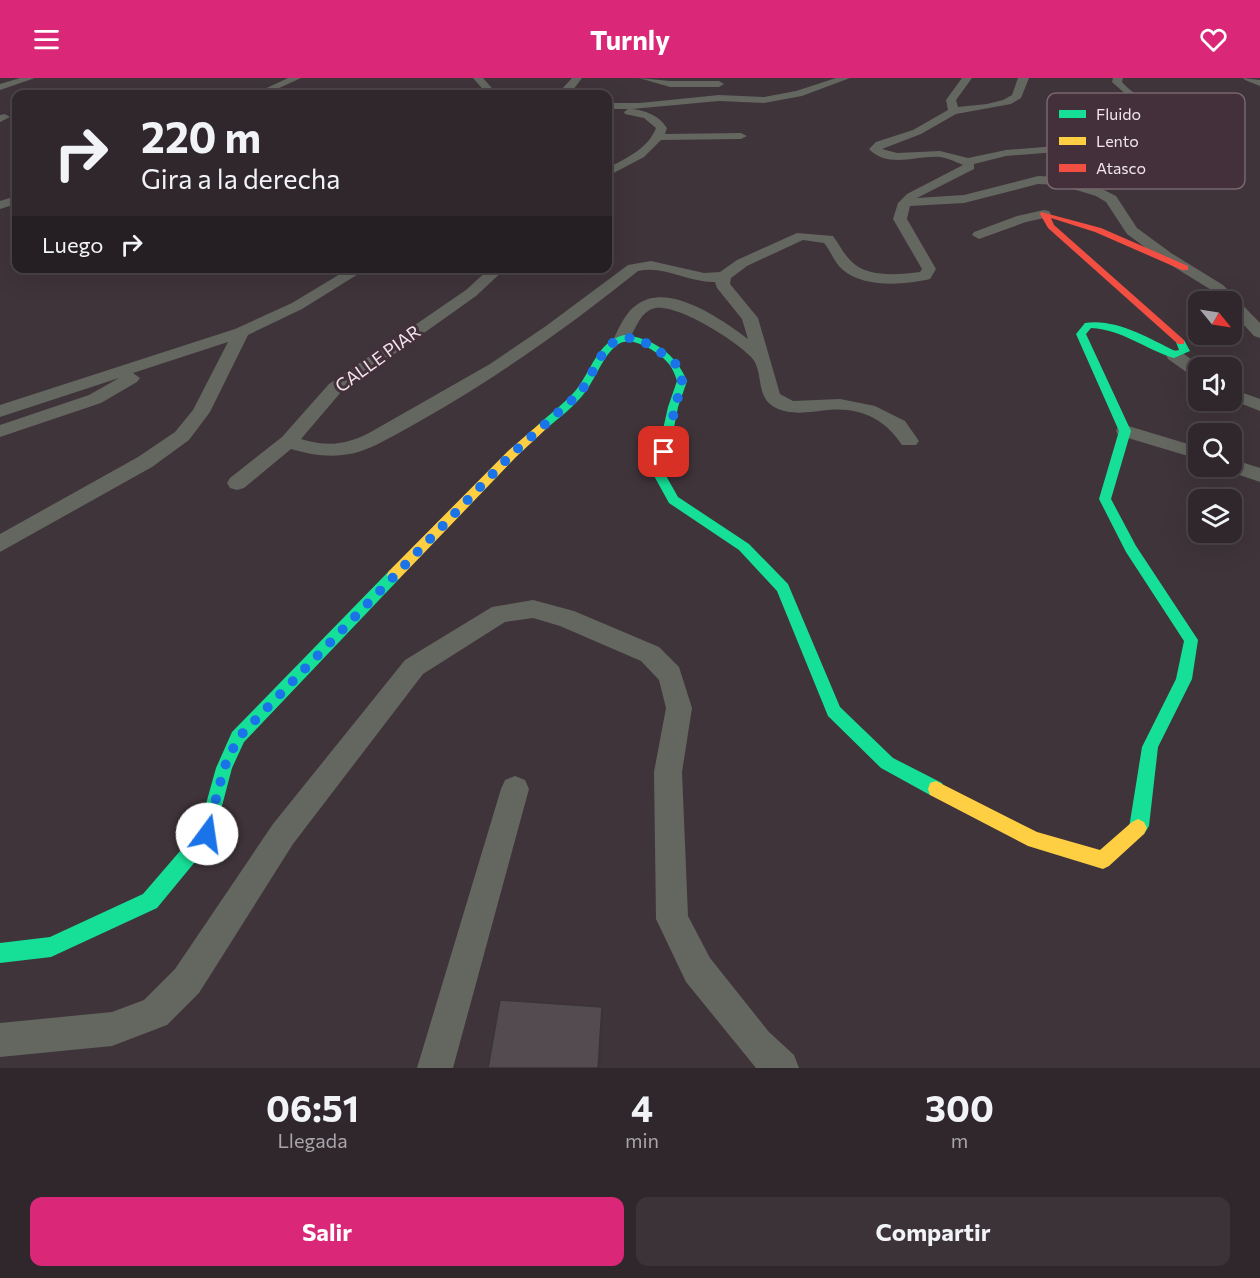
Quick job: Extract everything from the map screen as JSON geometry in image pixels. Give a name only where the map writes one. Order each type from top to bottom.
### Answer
[{"type":"street","points":[[0,87],[30,78]]},
{"type":"street","points":[[268,90],[296,78]]},
{"type":"street","points":[[478,78],[488,90]]},
{"type":"street","points":[[566,90],[577,78]]},
{"type":"street","points":[[644,78],[670,84],[726,84]]},
{"type":"street","points":[[612,106],[640,106],[719,98],[764,100],[798,94],[845,78]]},
{"type":"street","points":[[952,111],[951,100],[967,78]]},
{"type":"street","points":[[1024,78],[1021,80],[1017,96],[1007,102],[952,111],[916,132],[880,144],[875,149],[881,155],[892,157],[911,154],[940,154],[967,162],[1006,153],[1047,150]]},
{"type":"street","points":[[1118,78],[1117,82],[1128,93]]},
{"type":"street","points":[[1248,78],[1260,83]]},
{"type":"street","points":[[780,85],[816,88]]},
{"type":"street","points":[[612,114],[628,112],[649,115],[662,128],[660,137],[652,146],[612,171]]},
{"type":"street","points":[[660,137],[741,136]]},
{"type":"street","points":[[289,441],[305,448],[320,450],[354,448],[458,394],[570,319],[633,268],[645,264],[659,265],[704,277],[724,276],[742,263],[802,236],[828,239],[847,266],[858,273],[909,279],[925,276],[929,269],[900,219],[904,203],[915,192],[939,178],[970,166],[967,162]]},
{"type":"street","points":[[904,203],[964,199],[1038,180],[1047,180]]},
{"type":"street","points":[[1087,189],[1111,199],[1132,231],[1218,288],[1260,333]]},
{"type":"street","points":[[979,234],[1044,214],[1073,220],[1151,256],[1185,268]]},
{"type":"street","points":[[1044,214],[1051,226],[1183,344],[1185,351],[1174,355]]},
{"type":"street","points":[[0,411],[241,332],[297,306],[353,273]]},
{"type":"street","name":"CALLE PIAR","points":[[237,483],[289,441],[335,388],[471,293],[493,273]]},
{"type":"street","points":[[724,276],[722,285],[750,318],[772,397],[779,403],[799,408],[849,404],[866,409],[898,425],[909,441]]},
{"type":"street","points":[[622,338],[644,305],[656,302],[672,303],[721,327],[762,358]]},
{"type":"street","points":[[0,953],[51,947],[150,901],[207,834],[224,768],[238,738],[512,454],[581,392],[607,346],[622,338],[638,338],[663,354],[675,363],[682,381],[673,407],[659,474],[673,500],[744,546],[783,588],[834,711],[887,763],[1034,840],[1103,860],[1140,826],[1150,747],[1184,679],[1191,640],[1131,549],[1105,499],[1125,431],[1081,334],[1088,325],[1101,324],[1148,342],[1188,365]]},
{"type":"street","points":[[0,544],[145,462],[182,436],[201,412],[241,332]]},
{"type":"street","points":[[0,431],[95,399],[129,380],[146,363]]},
{"type":"street","points":[[1242,398],[1260,405]]},
{"type":"street","points":[[1125,431],[1188,450]]},
{"type":"street","points":[[1242,469],[1260,475]]},
{"type":"street","points":[[0,1040],[112,1029],[155,1013],[188,981],[283,834],[414,667],[500,614],[533,609],[566,618],[650,654],[670,675],[679,708],[668,772],[672,919],[698,970],[757,1044],[781,1068]]},
{"type":"street","points":[[435,1068],[515,789]]},
{"type":"building","points":[[500,1000],[602,1007],[598,1068],[488,1068]]},
{"type":"traffic: fast","points":[[1138,828],[1150,747],[1184,679],[1191,640],[1131,549],[1105,499],[1125,431],[1081,334],[1088,325],[1111,328],[1133,335],[1174,355],[1185,351],[1181,342]]},
{"type":"traffic: fast","points":[[542,427],[580,392],[600,358],[615,341],[624,338],[636,339],[668,357],[682,381],[673,407],[659,474],[673,500],[744,547],[783,588],[834,711],[887,763],[936,789]]},
{"type":"traffic: fast","points":[[0,953],[51,947],[150,901],[207,834],[224,768],[238,737],[394,575]]},
{"type":"traffic: slow","points":[[394,575],[512,454],[542,427]]},
{"type":"traffic: slow","points":[[936,789],[1034,840],[1103,860],[1138,828]]},
{"type":"traffic: jam","points":[[1181,342],[1051,226],[1044,214],[1098,230],[1185,268]]},
{"type":"route","points":[[207,834],[224,768],[238,738],[512,454],[581,392],[607,346],[622,338],[638,338],[663,354],[675,363],[682,381],[673,407],[664,452]]}]
